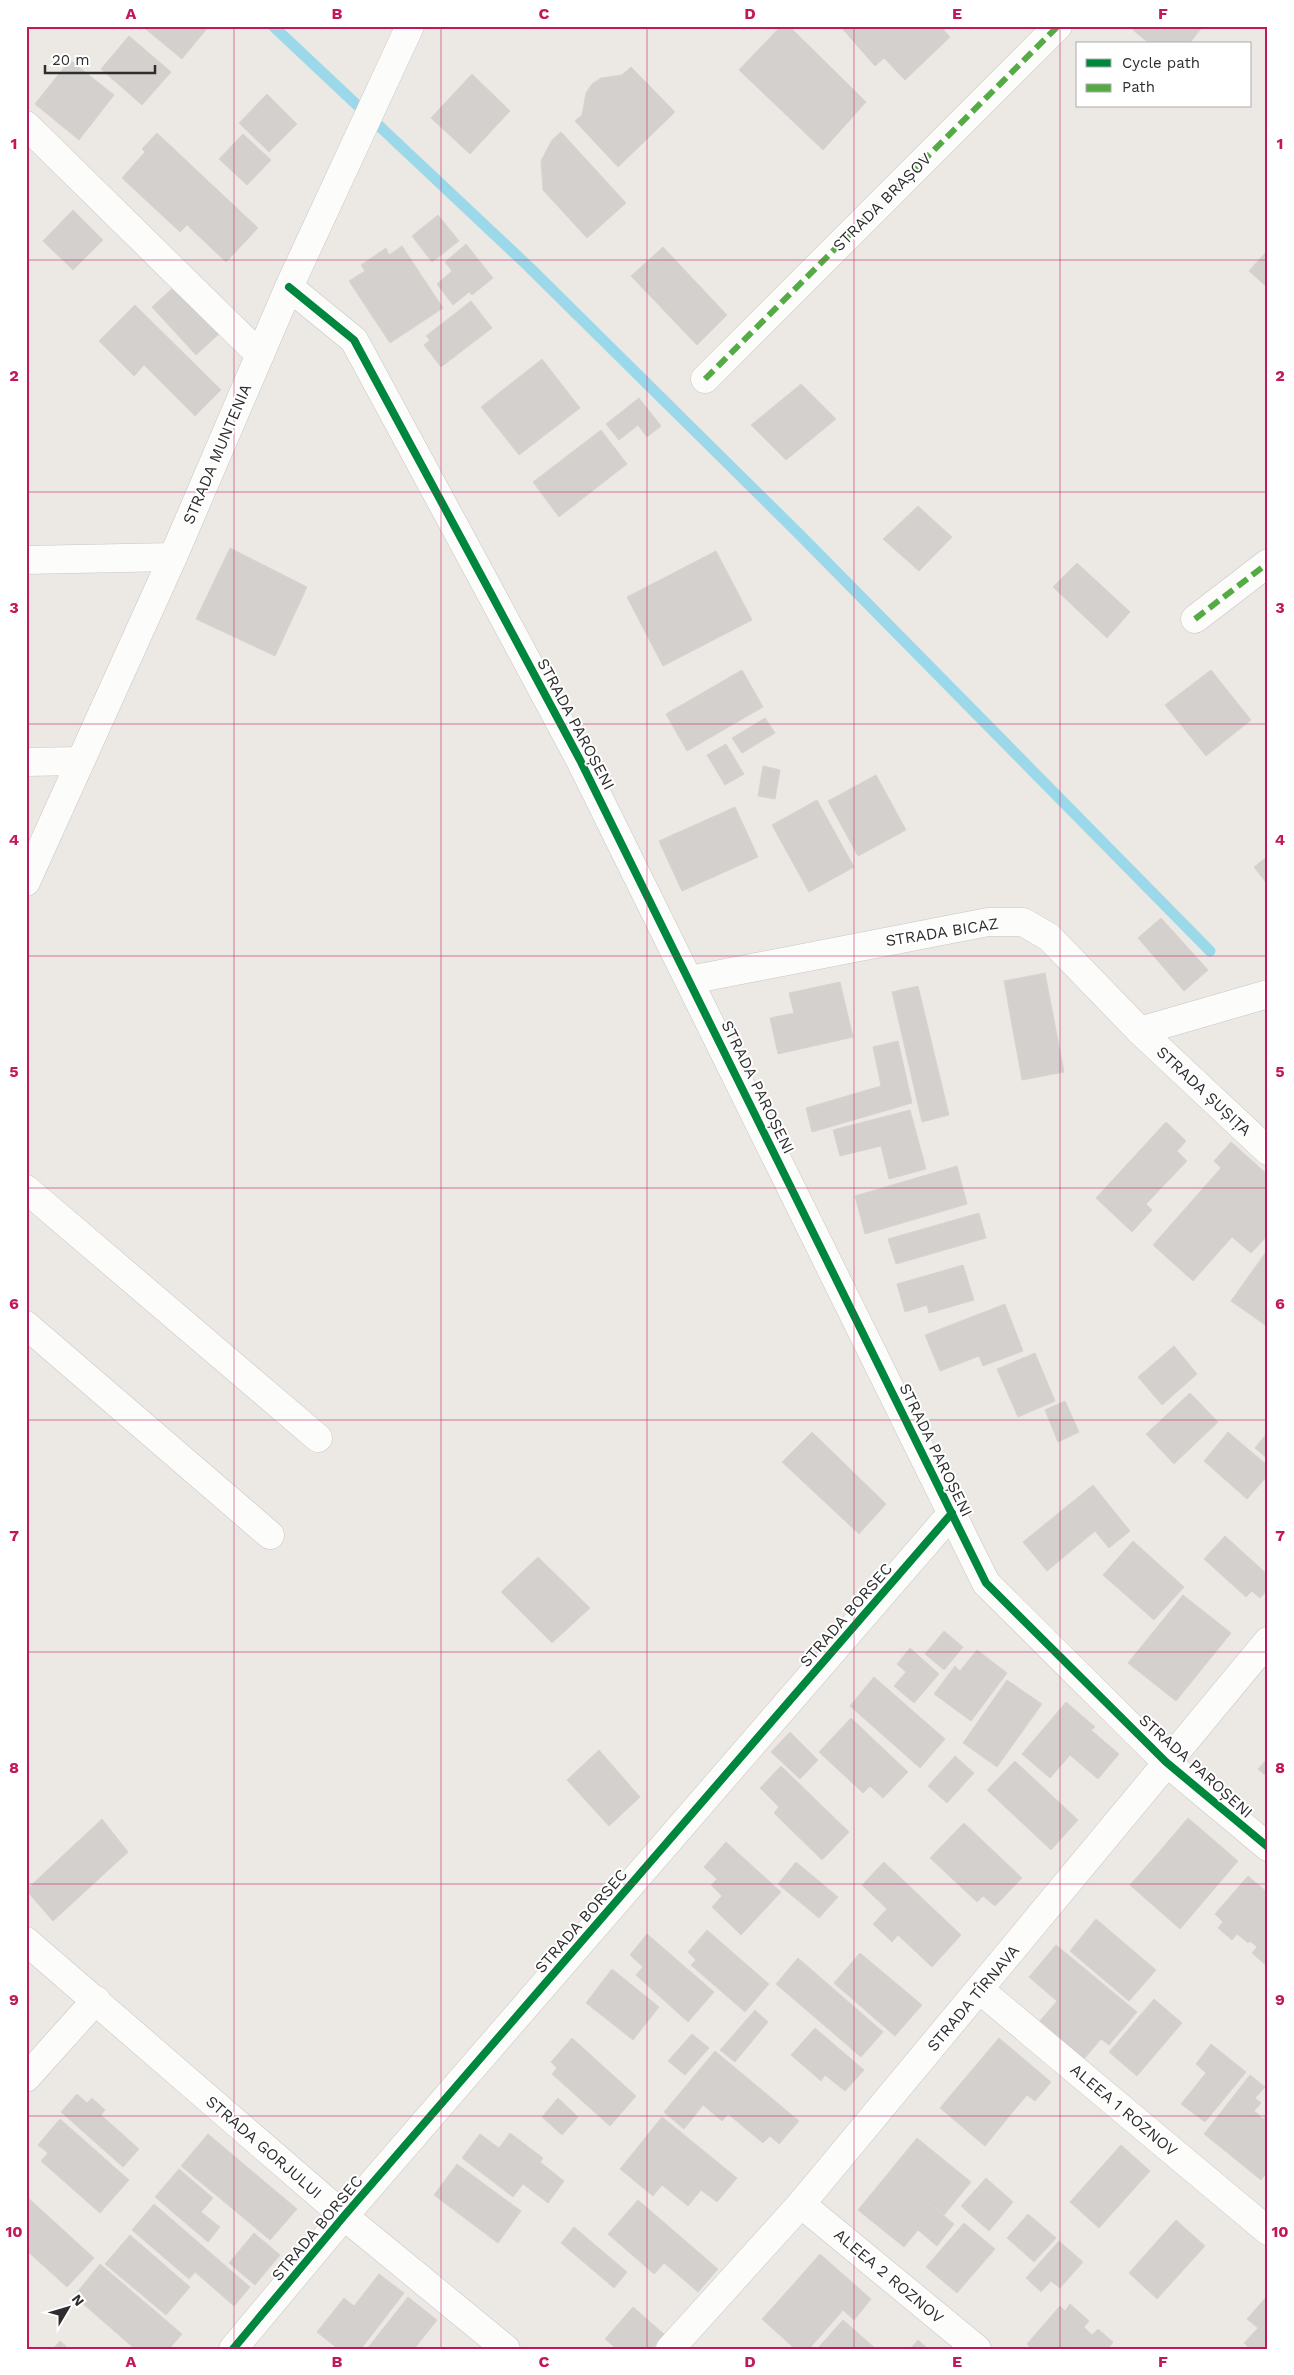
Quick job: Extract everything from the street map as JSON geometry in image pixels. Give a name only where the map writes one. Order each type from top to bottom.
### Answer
[{"type":"street","name":"STRADA MUNTENIA","points":[[26,882],[173,557],[289,287],[410,26]]},
{"type":"street","name":"STRADA BRAȘOV","points":[[705,378],[1058,26]]},
{"type":"street","points":[[26,125],[260,355]]},
{"type":"street","name":"STRADA PAROȘENI","points":[[289,287],[354,340],[580,760],[986,1583],[1166,1762],[1268,1847]]},
{"type":"street","points":[[26,560],[173,557]]},
{"type":"street","points":[[1195,619],[1268,563]]},
{"type":"street","points":[[26,762],[80,761]]},
{"type":"street","name":"STRADA BICAZ","points":[[690,980],[988,922],[1023,922],[1049,937],[1140,1031]]},
{"type":"street","points":[[1140,1031],[1268,994]]},
{"type":"street","name":"STRADA ȘUȘIȚA","points":[[1140,1031],[1268,1151]]},
{"type":"street","points":[[26,1189],[318,1438]]},
{"type":"street","points":[[26,1325],[270,1535]]},
{"type":"street","name":"STRADA BORSEC","points":[[232,2349],[344,2216],[952,1513]]},
{"type":"street","name":"STRADA TÎRNAVA","points":[[670,2349],[801,2204],[1268,1641]]},
{"type":"street","name":"STRADA GORJULUI","points":[[26,1940],[344,2216],[506,2349]]},
{"type":"street","name":"ALEEA 1 ROZNOV","points":[[980,1990],[1268,2231]]},
{"type":"street","points":[[26,2078],[96,2000]]},
{"type":"street","name":"ALEEA 2 ROZNOV","points":[[801,2204],[977,2349]]},
{"type":"building","points":[[142,26],[209,26],[182,59]]},
{"type":"building","points":[[781,26],[789,26],[866,102],[823,150],[739,70]]},
{"type":"building","points":[[840,26],[940,26],[950,37],[905,80],[884,58],[875,66]]},
{"type":"building","points":[[1136,26],[1203,26],[1191,42],[1148,42],[1133,30]]},
{"type":"building","points":[[129,36],[171,72],[142,105],[101,69]]},
{"type":"building","points":[[70,60],[114,95],[79,140],[35,104]]},
{"type":"building","points":[[631,67],[675,112],[618,167],[575,121],[582,115],[586,93],[592,84],[601,78],[622,75]]},
{"type":"building","points":[[472,74],[510,111],[470,154],[431,118]]},
{"type":"building","points":[[267,94],[297,124],[269,152],[239,123]]},
{"type":"building","points":[[561,132],[626,203],[587,238],[543,190],[541,161],[552,140]]},
{"type":"building","points":[[157,133],[258,228],[226,262],[187,225],[180,232],[122,178],[145,152],[142,149]]},
{"type":"building","points":[[243,134],[271,160],[247,185],[219,159]]},
{"type":"building","points":[[73,210],[103,240],[73,270],[43,241]]},
{"type":"building","points":[[438,215],[459,241],[432,262],[412,236]]},
{"type":"building","points":[[466,244],[493,278],[472,295],[469,292],[453,305],[437,284],[452,271],[445,262]]},
{"type":"building","points":[[402,246],[443,308],[390,343],[349,281],[365,271],[361,265],[386,248],[389,255]]},
{"type":"building","points":[[663,247],[727,315],[697,345],[631,276]]},
{"type":"building","points":[[1268,250],[1268,288],[1249,271]]},
{"type":"building","points":[[176,285],[220,333],[196,355],[152,307]]},
{"type":"building","points":[[471,301],[492,328],[441,367],[424,345],[430,340],[426,336]]},
{"type":"building","points":[[135,305],[221,390],[195,416],[144,365],[134,376],[99,341]]},
{"type":"building","points":[[542,359],[580,408],[519,455],[481,407]]},
{"type":"building","points":[[801,384],[836,419],[786,460],[751,425]]},
{"type":"building","points":[[639,398],[661,426],[647,437],[638,425],[619,440],[606,424]]},
{"type":"building","points":[[601,430],[627,464],[559,517],[533,482]]},
{"type":"building","points":[[918,506],[952,537],[919,571],[883,539]]},
{"type":"building","points":[[230,548],[307,587],[275,656],[196,619]]},
{"type":"building","points":[[716,551],[752,620],[663,666],[627,597]]},
{"type":"building","points":[[1077,563],[1130,612],[1107,638],[1053,587]]},
{"type":"building","points":[[742,670],[763,707],[687,751],[666,714]]},
{"type":"building","points":[[1211,670],[1251,720],[1206,756],[1165,705]]},
{"type":"building","points":[[765,718],[775,733],[742,753],[732,738]]},
{"type":"building","points":[[726,744],[744,774],[725,785],[707,755]]},
{"type":"building","points":[[763,766],[780,770],[775,799],[758,796]]},
{"type":"building","points":[[876,775],[906,830],[858,856],[828,801]]},
{"type":"building","points":[[817,800],[854,867],[809,892],[772,825]]},
{"type":"building","points":[[735,807],[758,857],[682,891],[659,841]]},
{"type":"building","points":[[1268,856],[1268,885],[1254,867]]},
{"type":"building","points":[[1161,918],[1208,970],[1184,991],[1138,938]]},
{"type":"building","points":[[1045,973],[1064,1072],[1022,1080],[1004,981]]},
{"type":"building","points":[[840,982],[853,1037],[778,1054],[770,1018],[794,1013],[789,993]]},
{"type":"building","points":[[918,986],[949,1115],[922,1122],[892,992]]},
{"type":"building","points":[[898,1041],[912,1103],[812,1132],[806,1108],[881,1086],[873,1047]]},
{"type":"building","points":[[910,1110],[926,1169],[889,1179],[881,1146],[840,1156],[833,1130]]},
{"type":"building","points":[[1166,1122],[1186,1141],[1177,1151],[1187,1161],[1146,1204],[1152,1210],[1132,1232],[1096,1198]]},
{"type":"building","points":[[1231,1142],[1268,1175],[1268,1235],[1251,1253],[1232,1237],[1193,1281],[1153,1245],[1221,1168],[1214,1161]]},
{"type":"building","points":[[957,1166],[967,1204],[865,1234],[855,1196]]},
{"type":"building","points":[[979,1213],[986,1238],[896,1264],[888,1239]]},
{"type":"building","points":[[1268,1249],[1268,1327],[1231,1301]]},
{"type":"building","points":[[963,1265],[974,1300],[929,1313],[927,1305],[905,1312],[897,1284]]},
{"type":"building","points":[[1005,1304],[1023,1351],[983,1366],[979,1356],[940,1371],[925,1335]]},
{"type":"building","points":[[1174,1346],[1197,1374],[1162,1405],[1138,1377]]},
{"type":"building","points":[[1035,1353],[1055,1401],[1018,1417],[997,1369]]},
{"type":"building","points":[[1190,1393],[1218,1422],[1174,1464],[1146,1434]]},
{"type":"building","points":[[1065,1401],[1079,1432],[1058,1442],[1045,1410]]},
{"type":"building","points":[[812,1432],[886,1504],[859,1534],[782,1462]]},
{"type":"building","points":[[1228,1432],[1268,1466],[1268,1475],[1247,1499],[1204,1461]]},
{"type":"building","points":[[1268,1433],[1268,1459],[1255,1448]]},
{"type":"building","points":[[1093,1485],[1130,1531],[1109,1548],[1095,1531],[1047,1571],[1023,1542]]},
{"type":"building","points":[[1225,1536],[1268,1575],[1268,1589],[1260,1598],[1252,1591],[1246,1597],[1204,1559]]},
{"type":"building","points":[[1133,1541],[1184,1587],[1154,1620],[1103,1575]]},
{"type":"building","points":[[538,1557],[590,1608],[552,1643],[501,1592]]},
{"type":"building","points":[[1183,1595],[1231,1633],[1176,1701],[1128,1663]]},
{"type":"building","points":[[944,1631],[963,1647],[944,1670],[925,1654]]},
{"type":"building","points":[[910,1648],[939,1674],[914,1703],[894,1686],[906,1672],[897,1664]]},
{"type":"building","points":[[977,1650],[1007,1673],[971,1721],[934,1694],[955,1666],[960,1671]]},
{"type":"building","points":[[874,1677],[945,1739],[920,1768],[850,1706]]},
{"type":"building","points":[[1007,1680],[1042,1704],[997,1767],[963,1743]]},
{"type":"building","points":[[1066,1702],[1095,1727],[1091,1730],[1119,1754],[1098,1779],[1070,1755],[1050,1778],[1022,1754]]},
{"type":"building","points":[[851,1718],[908,1772],[883,1798],[870,1786],[863,1793],[819,1752]]},
{"type":"building","points":[[790,1732],[818,1760],[800,1779],[771,1752]]},
{"type":"building","points":[[599,1750],[640,1797],[609,1826],[567,1780]]},
{"type":"building","points":[[955,1756],[974,1773],[947,1803],[928,1786]]},
{"type":"building","points":[[1268,1758],[1268,1777],[1258,1769]]},
{"type":"building","points":[[1015,1761],[1078,1820],[1051,1850],[987,1790]]},
{"type":"building","points":[[781,1766],[849,1832],[822,1860],[774,1813],[779,1807],[760,1788]]},
{"type":"building","points":[[1188,1818],[1238,1861],[1209,1895],[1159,1852]]},
{"type":"building","points":[[102,1819],[128,1852],[53,1921],[26,1890]]},
{"type":"building","points":[[964,1823],[1022,1878],[995,1906],[983,1896],[977,1902],[930,1858]]},
{"type":"building","points":[[726,1842],[781,1892],[741,1935],[712,1907],[722,1896],[711,1885],[717,1879],[704,1867]]},
{"type":"building","points":[[1159,1852],[1209,1895],[1180,1929],[1130,1885]]},
{"type":"building","points":[[796,1862],[838,1897],[819,1918],[778,1884]]},
{"type":"building","points":[[884,1862],[961,1935],[932,1967],[898,1935],[892,1942],[873,1924],[887,1909],[862,1885]]},
{"type":"building","points":[[1248,1876],[1268,1893],[1268,1921],[1248,1943],[1237,1934],[1232,1940],[1218,1928],[1223,1922],[1215,1914]]},
{"type":"building","points":[[1096,1919],[1156,1970],[1129,2001],[1070,1951]]},
{"type":"building","points":[[1268,1921],[1268,1967],[1252,1953],[1257,1947],[1250,1941]]},
{"type":"building","points":[[707,1930],[769,1984],[745,2012],[691,1965],[696,1960],[688,1952]]},
{"type":"building","points":[[647,1934],[714,1992],[688,2022],[636,1975],[643,1967],[630,1955]]},
{"type":"building","points":[[1056,1945],[1137,2012],[1109,2045],[1101,2039],[1084,2059],[1040,2021],[1057,2001],[1029,1977]]},
{"type":"building","points":[[860,1953],[922,2005],[895,2036],[834,1983]]},
{"type":"building","points":[[798,1958],[883,2032],[861,2057],[776,1984]]},
{"type":"building","points":[[612,1969],[659,2007],[633,2040],[586,2003]]},
{"type":"building","points":[[1154,1999],[1182,2023],[1137,2076],[1109,2052]]},
{"type":"building","points":[[755,2010],[768,2022],[735,2062],[720,2050]]},
{"type":"building","points":[[815,2028],[864,2070],[845,2091],[825,2075],[821,2081],[791,2055]]},
{"type":"building","points":[[692,2034],[709,2048],[685,2075],[668,2061]]},
{"type":"building","points":[[572,2038],[636,2096],[610,2126],[552,2074],[557,2068],[551,2062]]},
{"type":"building","points":[[999,2038],[1051,2082],[1035,2101],[1027,2095],[1011,2114],[966,2077]]},
{"type":"building","points":[[1211,2044],[1246,2072],[1205,2122],[1181,2104],[1206,2073],[1196,2064]]},
{"type":"building","points":[[715,2051],[799,2121],[779,2144],[770,2136],[763,2143],[728,2114],[722,2121],[703,2105],[684,2129],[664,2112]]},
{"type":"building","points":[[1250,2075],[1265,2087],[1255,2098],[1261,2103],[1254,2111],[1259,2115],[1229,2154],[1204,2134]]},
{"type":"building","points":[[966,2077],[1011,2114],[985,2146],[940,2108]]},
{"type":"building","points":[[77,2094],[87,2103],[92,2098],[105,2110],[101,2115],[139,2149],[123,2167],[61,2112]]},
{"type":"building","points":[[558,2098],[578,2117],[562,2135],[542,2117]]},
{"type":"building","points":[[1268,2113],[1268,2171],[1261,2180],[1229,2154],[1259,2115],[1263,2119]]},
{"type":"building","points":[[662,2117],[737,2178],[717,2202],[701,2190],[688,2206],[662,2185],[653,2196],[620,2169]]},
{"type":"building","points":[[60,2119],[129,2180],[100,2213],[41,2161],[48,2153],[38,2145]]},
{"type":"building","points":[[510,2133],[543,2158],[540,2162],[564,2181],[548,2203],[523,2184],[513,2197],[462,2158],[480,2134],[499,2148]]},
{"type":"building","points":[[208,2134],[297,2209],[270,2240],[181,2166]]},
{"type":"building","points":[[917,2138],[971,2182],[944,2215],[890,2171]]},
{"type":"building","points":[[1121,2145],[1150,2171],[1099,2228],[1070,2202]]},
{"type":"building","points":[[457,2164],[521,2211],[498,2243],[434,2195]]},
{"type":"building","points":[[179,2169],[213,2198],[201,2212],[220,2227],[208,2242],[155,2197]]},
{"type":"building","points":[[890,2171],[954,2224],[937,2246],[918,2230],[904,2247],[858,2210]]},
{"type":"building","points":[[986,2178],[1013,2202],[989,2231],[961,2206]]},
{"type":"building","points":[[26,2196],[94,2258],[67,2287],[26,2250]]},
{"type":"building","points":[[638,2200],[718,2269],[698,2292],[664,2263],[654,2274],[608,2234]]},
{"type":"building","points":[[154,2204],[250,2287],[234,2306],[195,2272],[189,2279],[132,2230]]},
{"type":"building","points":[[1028,2214],[1056,2238],[1034,2262],[1007,2238]]},
{"type":"building","points":[[1176,2220],[1205,2246],[1157,2299],[1129,2273]]},
{"type":"building","points":[[964,2223],[995,2249],[957,2293],[926,2267]]},
{"type":"building","points":[[574,2227],[627,2272],[614,2288],[561,2243]]},
{"type":"building","points":[[254,2233],[280,2255],[255,2285],[229,2263]]},
{"type":"building","points":[[130,2235],[190,2287],[166,2315],[105,2264]]},
{"type":"building","points":[[1059,2241],[1083,2262],[1060,2288],[1051,2281],[1041,2292],[1026,2278]]},
{"type":"building","points":[[820,2254],[871,2299],[854,2320],[843,2310],[831,2324],[790,2288]]},
{"type":"building","points":[[100,2264],[182,2334],[169,2349],[135,2349],[74,2296]]},
{"type":"building","points":[[379,2274],[404,2293],[361,2349],[338,2349],[317,2332],[344,2298],[354,2306]]},
{"type":"building","points":[[790,2288],[831,2324],[809,2349],[795,2349],[762,2319]]},
{"type":"building","points":[[1268,2295],[1268,2349],[1250,2349],[1244,2343],[1258,2328],[1247,2319]]},
{"type":"building","points":[[408,2297],[437,2320],[414,2349],[367,2349]]},
{"type":"building","points":[[1070,2304],[1089,2321],[1084,2327],[1089,2332],[1074,2349],[1032,2349],[1027,2344],[1060,2306],[1065,2311]]},
{"type":"building","points":[[633,2307],[665,2335],[652,2349],[617,2349],[605,2339]]},
{"type":"building","points":[[843,2320],[876,2349],[817,2349]]},
{"type":"building","points":[[1098,2329],[1113,2342],[1108,2349],[1074,2349],[1089,2332],[1092,2335]]},
{"type":"building","points":[[918,2340],[928,2349],[910,2349]]},
{"type":"building","points":[[60,2341],[69,2349],[53,2349]]},
{"type":"waterway","points":[[273,26],[528,266],[799,534],[1210,951]]},
{"type":"marked path","points":[[705,379],[1058,26]]},
{"type":"marked path","points":[[1195,619],[1268,563]]},
{"type":"cycle path","points":[[289,287],[354,340],[489,590],[580,760],[986,1583],[1166,1762],[1268,1847]]},
{"type":"cycle path","points":[[233,2349],[344,2216],[952,1513]]}]
